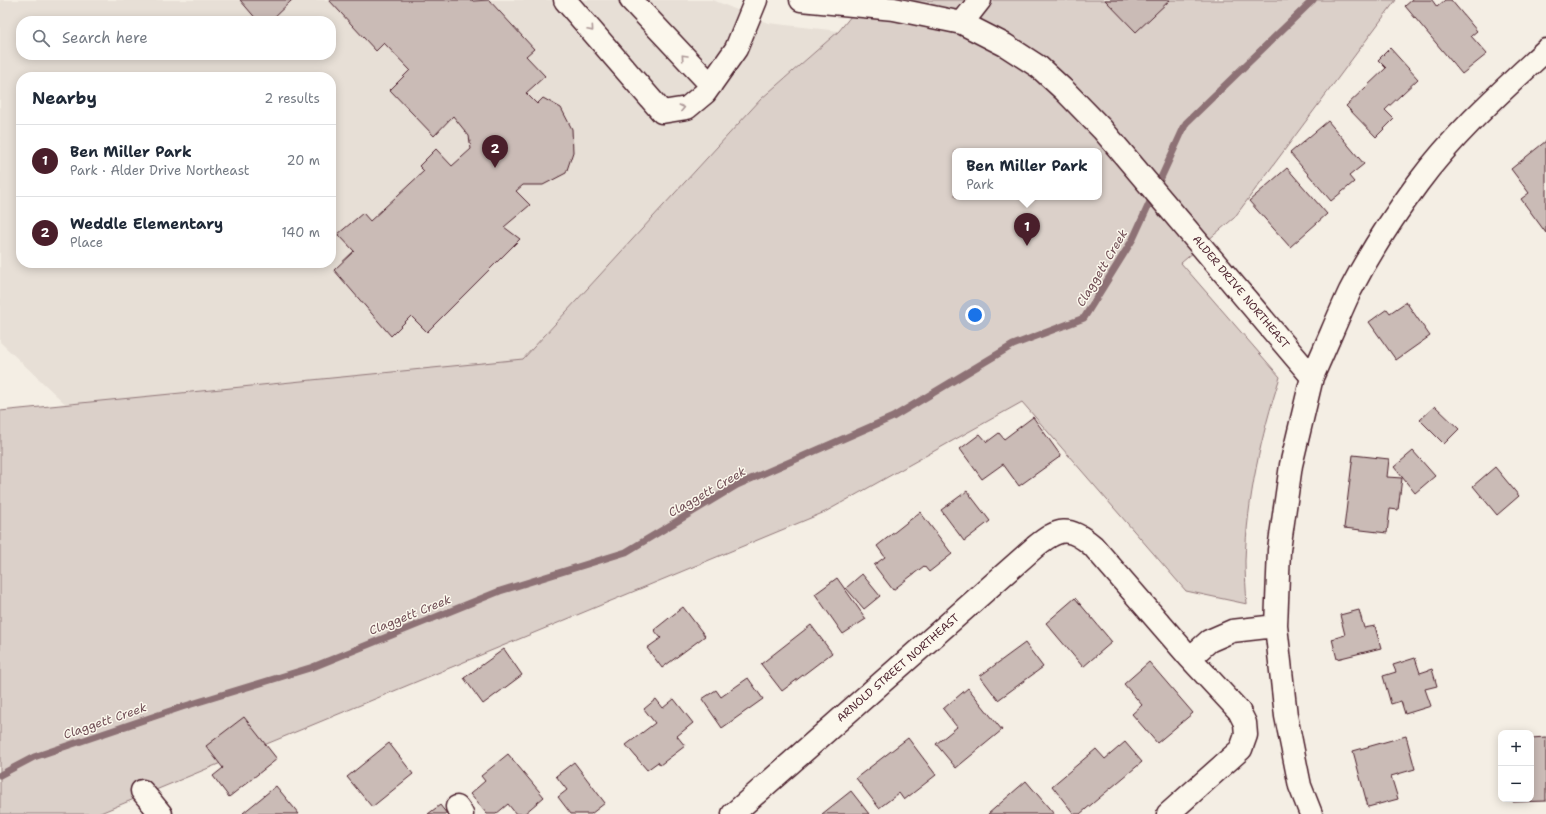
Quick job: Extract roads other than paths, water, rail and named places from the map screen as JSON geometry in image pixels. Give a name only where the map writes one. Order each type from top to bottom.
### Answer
[{"type":"street","points":[[565,0],[662,112],[687,108],[705,93],[736,49],[756,0]]},
{"type":"street","points":[[631,0],[711,85]]},
{"type":"street","name":"ALDER DRIVE NORTHEAST","points":[[801,0],[858,3],[962,23],[1005,45],[1039,67],[1066,91],[1102,129],[1312,377]]},
{"type":"street","points":[[962,23],[980,0]]},
{"type":"street","points":[[1310,814],[1300,786],[1286,716],[1276,626],[1279,550],[1291,465],[1312,377],[1351,290],[1385,231],[1418,184],[1441,154],[1490,102],[1546,50]]},
{"type":"street","name":"ARNOLD STREET NORTHEAST","points":[[733,814],[1051,534],[1068,532],[1080,535],[1093,546],[1190,658]]},
{"type":"street","points":[[1168,814],[1235,756],[1241,749],[1246,735],[1245,722],[1239,711],[1190,658],[1209,641],[1232,631],[1276,626]]},
{"type":"street","points":[[142,791],[161,814]]},
{"type":"waterway","name":"Claggett Creek","points":[[0,775],[34,757],[182,707],[313,667],[500,591],[626,552],[737,485],[893,417],[1013,345],[1084,318],[1133,239],[1186,123],[1313,0]]},
{"type":"place","name":"Weddle Elementary","points":[[495,168]]},
{"type":"place","name":"Ben Miller Park","points":[[1027,246]]}]
